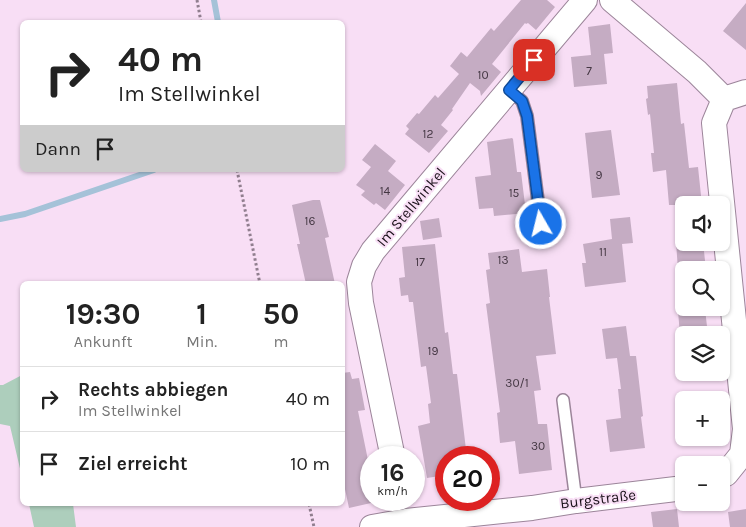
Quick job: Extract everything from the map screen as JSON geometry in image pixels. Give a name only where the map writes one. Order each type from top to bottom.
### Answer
[{"type":"street","name":"Im Stellwinkel","points":[[390,446],[360,303],[359,282],[364,266],[374,251],[585,0]]},
{"type":"street","points":[[612,0],[697,72],[735,95],[714,124],[745,429],[742,454],[730,469]]},
{"type":"street","name":"Burgstraße","points":[[532,518],[576,501],[675,489]]},
{"type":"street","points":[[372,527],[404,511],[532,518]]},
{"type":"lane","points":[[509,90],[522,101],[527,116],[541,224]]},
{"type":"lane","points":[[563,400],[576,501]]},
{"type":"path","points":[[197,0],[202,20]]},
{"type":"path","points":[[237,172],[259,281]]},
{"type":"path","points":[[309,506],[314,527]]},
{"type":"green space","points":[[20,376],[20,468],[10,426],[0,424],[0,385]]},
{"type":"green space","points":[[29,506],[73,506],[76,527],[34,527]]},
{"type":"building","points":[[521,0],[547,0],[555,7],[536,30],[528,23],[525,23],[492,64],[501,72],[481,96],[480,91],[470,83],[441,125],[448,131],[429,153],[405,134],[409,129],[406,126],[435,95],[438,98],[459,74],[450,66],[461,52],[467,57],[491,28],[494,31]]},
{"type":"building","points":[[746,3],[746,50],[723,31]]},
{"type":"building","points":[[610,24],[613,53],[604,54],[607,84],[574,87],[571,57],[591,55],[588,27]]},
{"type":"building","points":[[677,83],[681,124],[684,123],[689,168],[698,167],[701,196],[675,196],[675,205],[669,205],[666,170],[653,172],[651,153],[654,153],[650,114],[648,115],[646,99],[648,98],[647,86]]},
{"type":"building","points":[[611,130],[620,195],[592,198],[585,133]]},
{"type":"building","points":[[512,138],[517,172],[521,172],[526,213],[494,216],[493,208],[479,209],[475,177],[491,175],[487,142]]},
{"type":"building","points":[[375,144],[396,161],[388,171],[405,185],[385,210],[376,203],[374,205],[361,195],[365,191],[356,185],[371,167],[362,160]]},
{"type":"building","points":[[320,200],[329,237],[325,238],[334,281],[305,281],[297,244],[300,244],[292,205]]},
{"type":"building","points":[[630,217],[633,243],[622,244],[626,282],[585,287],[582,263],[586,263],[583,244],[612,239],[610,219]]},
{"type":"building","points":[[439,218],[442,237],[423,240],[420,221]]},
{"type":"building","points":[[435,244],[445,333],[448,332],[453,374],[457,374],[466,446],[435,446],[435,477],[427,478],[425,446],[421,446],[418,426],[430,423],[428,404],[431,403],[426,366],[421,367],[413,302],[409,302],[408,295],[401,296],[399,278],[405,277],[402,247]]},
{"type":"building","points":[[519,249],[522,272],[547,269],[556,354],[536,356],[541,390],[534,391],[538,424],[547,424],[552,470],[519,474],[515,441],[500,443],[497,413],[500,412],[486,304],[490,303],[486,270],[490,269],[488,253]]},
{"type":"building","points":[[677,251],[704,251],[705,261],[677,261]]},
{"type":"building","points":[[678,316],[706,316],[707,326],[679,326]]},
{"type":"building","points":[[626,326],[630,356],[636,356],[645,448],[610,452],[606,420],[621,418],[618,389],[621,389],[617,358],[606,359],[602,329]]},
{"type":"building","points":[[350,372],[352,379],[359,378],[365,410],[358,411],[365,446],[360,446],[360,506],[349,508],[345,489],[345,373]]},
{"type":"building","points":[[675,509],[677,511],[679,527],[653,527],[651,512]]},
{"type":"building","points":[[746,509],[746,527],[730,527],[728,512]]},
{"type":"waterway","points":[[214,0],[218,20]]},
{"type":"waterway","points":[[0,219],[25,214],[148,172]]},
{"type":"route","points":[[534,60],[509,90],[522,101],[527,116],[541,224]]}]
